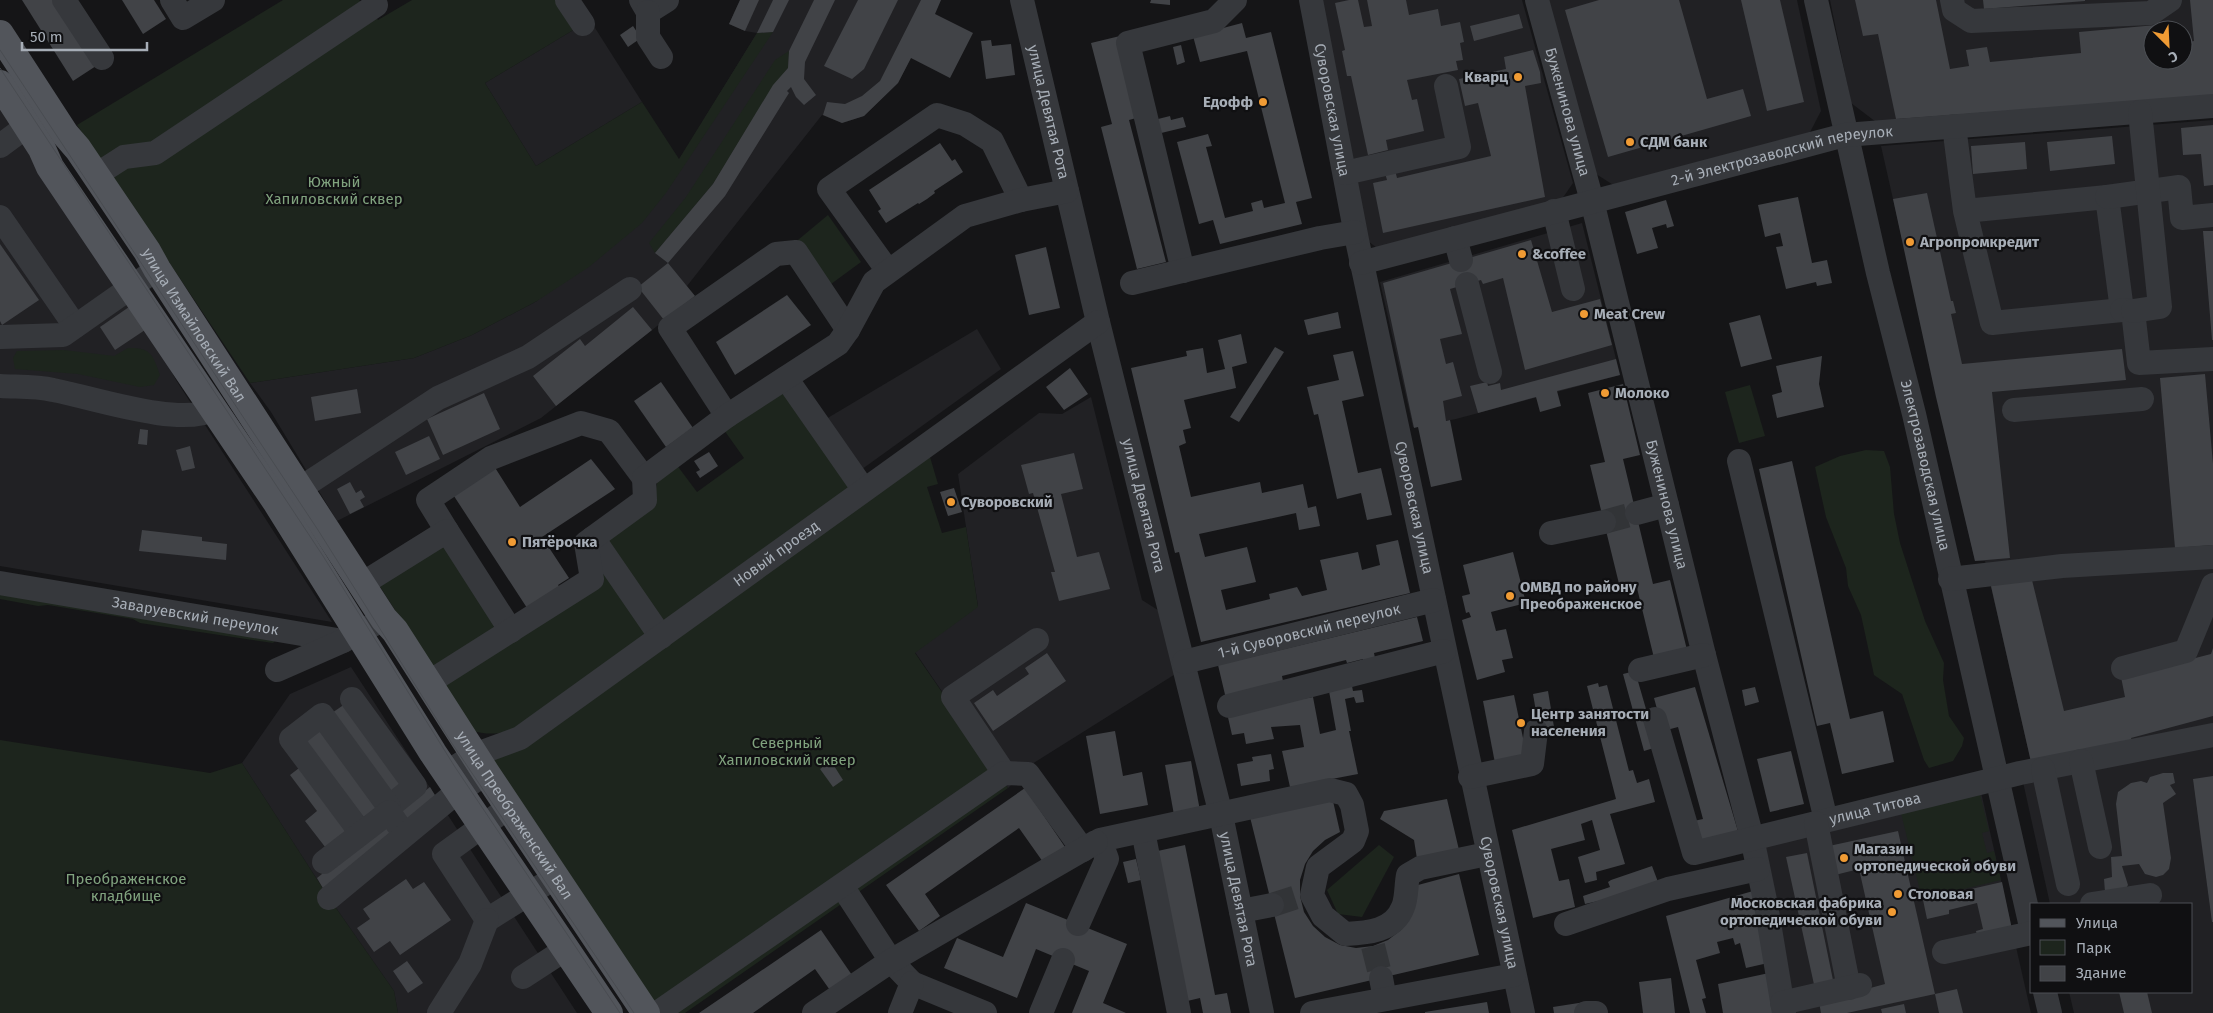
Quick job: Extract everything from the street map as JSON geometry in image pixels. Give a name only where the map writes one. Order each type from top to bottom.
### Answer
[{"type":"main road","name":"улица Измайловский Вал","points":[[0,34],[65,134],[147,251],[384,619]]},
{"type":"main road","name":"улица Измайловский Вал","points":[[0,84],[42,148],[50,167],[277,503],[351,637]]},
{"type":"main road","name":"улица Преображенский Вал","points":[[384,619],[395,631],[480,764],[646,1013]]},
{"type":"main road","points":[[351,637],[366,649],[452,782],[609,1013]]},
{"type":"street","points":[[64,0],[102,58]]},
{"type":"street","points":[[172,0],[183,18],[213,0]]},
{"type":"street","points":[[568,0],[582,24]]},
{"type":"street","name":"улица Девятая Рота","points":[[1022,0],[1098,322],[1221,815],[1262,1013]]},
{"type":"street","points":[[1183,271],[1128,43],[1214,20],[1235,0]]},
{"type":"street","name":"Суворовская улица","points":[[1311,0],[1361,263],[1434,600],[1470,777],[1523,1013]]},
{"type":"street","name":"Буженинова улица","points":[[1537,0],[1592,201],[1704,655],[1752,838],[1783,1008]]},
{"type":"street","name":"Электрозаводская улица","points":[[1816,0],[1846,135],[1910,394],[1950,579],[2030,919]]},
{"type":"street","points":[[1952,0],[1954,10],[1971,21],[2151,13],[2170,0]]},
{"type":"street","points":[[96,176],[124,157],[156,153],[378,2]]},
{"type":"street","points":[[652,4],[648,37],[661,57]]},
{"type":"street","points":[[1345,173],[1459,147],[1446,86]]},
{"type":"street","name":"2-й Электрозаводский переулок","points":[[1361,263],[1846,135],[2213,106]]},
{"type":"street","points":[[1954,126],[1965,211],[1992,323],[2160,307],[2140,112]]},
{"type":"street","points":[[888,271],[829,189],[936,115],[965,124],[992,141],[1021,200]]},
{"type":"street","points":[[0,146],[27,126]]},
{"type":"street","points":[[1965,211],[2107,197],[2179,187],[2182,218],[2213,215]]},
{"type":"street","points":[[644,478],[727,416],[838,344],[848,330],[874,282],[965,216],[1021,200],[1067,191]]},
{"type":"street","points":[[2107,197],[2127,311],[2139,363],[2213,359]]},
{"type":"street","points":[[1554,211],[1573,290]]},
{"type":"street","points":[[0,217],[74,326]]},
{"type":"street","points":[[1132,283],[1320,238],[1355,232]]},
{"type":"street","points":[[1455,238],[1461,260]]},
{"type":"street","points":[[727,416],[670,328],[776,254],[796,252],[848,330]]},
{"type":"street","points":[[2,337],[63,335],[157,269]]},
{"type":"street","points":[[1467,284],[1490,372]]},
{"type":"street","points":[[277,503],[438,398],[528,356],[630,289]]},
{"type":"street","name":"Новый проезд","points":[[329,898],[405,834],[452,782],[520,738],[1098,322]]},
{"type":"street","points":[[786,378],[864,490]]},
{"type":"street","points":[[0,386],[51,389],[158,420],[206,413],[214,409]]},
{"type":"street","points":[[2014,410],[2142,399]]},
{"type":"street","points":[[428,683],[511,631],[592,579],[586,543],[645,500],[644,478],[608,431],[581,423],[491,458],[428,500],[511,631]]},
{"type":"street","points":[[1739,461],[1821,822],[1854,987],[1783,1008]]},
{"type":"street","points":[[1636,513],[1667,505]]},
{"type":"street","points":[[1551,533],[1604,522]]},
{"type":"street","points":[[362,584],[447,531]]},
{"type":"street","points":[[594,538],[661,637]]},
{"type":"street","points":[[1950,579],[2062,566],[2213,556]]},
{"type":"street","name":"Заваруевский переулок","points":[[0,583],[351,637]]},
{"type":"street","points":[[2123,668],[2186,652],[2213,584]]},
{"type":"street","name":"1-й Суворовский переулок","points":[[1184,662],[1434,600]]},
{"type":"street","points":[[277,670],[351,637],[384,619]]},
{"type":"street","points":[[1004,773],[953,697],[1037,640]]},
{"type":"street","points":[[1229,706],[1444,651]]},
{"type":"street","points":[[1640,670],[1704,655]]},
{"type":"street","points":[[324,862],[415,786],[352,699]]},
{"type":"street","points":[[361,833],[291,739],[322,714],[405,834]]},
{"type":"street","name":"улица Титова","points":[[1655,719],[1694,854],[1997,778],[2213,735]]},
{"type":"street","points":[[1470,777],[1532,764],[1536,732]]},
{"type":"street","points":[[2081,761],[2100,847]]},
{"type":"street","points":[[2042,769],[2068,884]]},
{"type":"street","points":[[657,1013],[1004,773],[1028,774],[1091,845],[1107,859],[1078,924]]},
{"type":"street","points":[[814,1013],[890,961],[1091,845],[1142,831],[1330,790],[1346,794],[1352,805],[1357,831],[1353,840],[1318,867],[1306,896],[1323,916],[1346,934],[1371,939],[1391,924],[1404,906],[1408,875],[1420,868],[1487,854]]},
{"type":"street","points":[[487,920],[444,854],[509,807]]},
{"type":"street","points":[[1142,831],[1179,1013]]},
{"type":"street","points":[[1566,924],[1668,888],[1758,869]]},
{"type":"street","points":[[439,1013],[470,964],[487,920],[556,878]]},
{"type":"street","points":[[842,886],[890,961],[912,983],[984,1013]]},
{"type":"street","points":[[2098,903],[2150,895]]},
{"type":"street","points":[[1241,911],[1272,905]]},
{"type":"street","points":[[1944,952],[2030,923]]},
{"type":"street","points":[[523,977],[566,949]]},
{"type":"street","points":[[1041,1013],[1063,960]]},
{"type":"street","points":[[1312,1013],[1356,1009],[1383,988],[1514,975]]},
{"type":"street","points":[[900,1013],[912,983]]},
{"type":"street","points":[[2045,993],[2050,1013]]},
{"type":"street","points":[[1586,1013],[1596,1013]]},
{"type":"shaded area","points":[[740,0],[941,0],[898,83],[864,116],[842,123],[822,115],[687,286],[695,296],[541,418],[337,521],[271,412],[250,383],[414,358],[472,335],[537,301],[679,160],[757,33],[745,31],[729,24]]},
{"type":"shaded area","points":[[1320,0],[1522,0],[1573,183],[1562,199],[1377,248],[1368,241]]},
{"type":"shaded area","points":[[1548,0],[1797,0],[1821,111],[1808,136],[1615,186],[1596,174]]},
{"type":"shaded area","points":[[1830,0],[2213,0],[2213,95],[1880,125],[1851,103]]},
{"type":"shaded area","points":[[590,20],[642,102],[536,166],[485,83]]},
{"type":"shaded area","points":[[0,104],[150,331],[176,380],[332,622],[0,566]]},
{"type":"shaded area","points":[[2213,120],[2213,1013],[2074,1013],[2069,993],[2193,993],[2193,903],[2050,903],[2023,782],[2031,762],[1985,561],[1975,561],[1881,146]]},
{"type":"shaded area","points":[[1582,223],[1620,375],[1456,419],[1413,427],[1380,282]]},
{"type":"shaded area","points":[[977,329],[1001,369],[858,472],[826,419]]},
{"type":"shaded area","points":[[1091,397],[1142,600],[1161,612],[1177,673],[1032,764],[1008,788],[915,652],[978,606],[958,474],[1039,413],[1062,414]]},
{"type":"shaded area","points":[[351,667],[577,1013],[398,1013],[394,991],[329,898],[242,763],[290,694]]},
{"type":"shaded area","points":[[1981,792],[2031,1013],[1796,1013],[1764,840]]},
{"type":"green space","name":"Южный Хапиловский сквер","points":[[283,0],[359,0],[378,20],[412,0],[577,0],[590,20],[485,83],[536,166],[642,102],[679,159],[757,33],[773,32],[666,193],[642,223],[589,267],[537,301],[472,335],[414,358],[250,383],[77,125]]},
{"type":"green space","points":[[789,51],[788,68],[773,86],[713,184],[655,253],[649,243],[686,197],[775,60]]},
{"type":"green space","points":[[828,215],[861,262],[831,284],[798,240]]},
{"type":"green space","points":[[128,348],[142,349],[153,357],[160,375],[154,385],[140,387],[78,374],[15,369],[13,358],[17,351],[64,350],[114,356]]},
{"type":"green space","points":[[1750,385],[1765,436],[1739,443],[1725,392]]},
{"type":"green space","points":[[786,387],[855,484],[519,728],[495,734],[470,730],[442,684],[604,582],[599,546],[653,505],[658,478],[676,464],[697,492],[744,458],[724,430]]},
{"type":"green space","points":[[1866,450],[1884,451],[1890,467],[1894,514],[1900,543],[1925,621],[1944,663],[1943,680],[1949,716],[1964,738],[1962,746],[1953,761],[1929,768],[1924,760],[1902,694],[1874,675],[1861,615],[1848,586],[1846,568],[1826,517],[1815,467],[1840,456]]},
{"type":"green space","name":"Северный Хапиловский сквер","points":[[930,457],[938,484],[927,487],[942,533],[966,527],[978,607],[915,653],[1008,788],[685,1013],[653,1013],[490,762]]},
{"type":"green space","points":[[444,543],[506,631],[436,674],[377,582]]},
{"type":"green space","points":[[0,591],[275,641],[273,643],[140,623],[133,619],[48,605],[38,606],[0,599]]},
{"type":"green space","name":"Преображенское кладбище","points":[[0,740],[210,773],[242,763],[329,898],[394,991],[398,1013],[0,1013]]},
{"type":"green space","points":[[1980,794],[1989,831],[1982,833],[1987,853],[1994,851],[2001,880],[1922,899],[1901,813]]},
{"type":"green space","points":[[1379,845],[1394,857],[1362,917],[1338,914],[1327,890]]},
{"type":"building","points":[[22,0],[54,0],[96,66],[73,81]]},
{"type":"building","points":[[122,0],[154,0],[166,19],[143,34]]},
{"type":"building","points":[[740,0],[759,0],[745,31],[729,24]]},
{"type":"building","points":[[773,0],[789,0],[773,32],[757,33]]},
{"type":"building","points":[[814,0],[835,0],[805,62],[804,79],[816,95],[804,105],[796,97],[791,87],[787,91],[789,93],[725,196],[668,263],[655,253],[713,184],[773,85],[788,68],[789,51]]},
{"type":"building","points":[[858,0],[898,0],[864,69],[852,79],[824,66]]},
{"type":"building","points":[[921,0],[941,0],[935,14],[973,33],[950,78],[911,58],[898,83],[864,116],[842,123],[823,115],[827,102],[845,104],[862,96],[880,81]]},
{"type":"building","points":[[1151,0],[1170,0],[1170,5],[1150,3]]},
{"type":"building","points":[[1358,0],[1364,27],[1372,26],[1367,0],[1406,0],[1409,15],[1438,9],[1441,26],[1460,22],[1464,42],[1460,43],[1463,60],[1456,61],[1458,70],[1407,80],[1412,100],[1417,99],[1424,131],[1386,140],[1388,150],[1368,155],[1351,76],[1347,76],[1342,51],[1345,50],[1335,3]]},
{"type":"building","points":[[1599,0],[1679,0],[1707,99],[1743,89],[1751,116],[1608,157],[1565,10]]},
{"type":"building","points":[[1741,0],[1780,0],[1804,102],[1767,111]]},
{"type":"building","points":[[1855,0],[1936,0],[1950,69],[1969,66],[1966,50],[1987,47],[1990,62],[2081,53],[2079,32],[2143,26],[2143,70],[2193,70],[2194,41],[2190,0],[2213,0],[2213,96],[1896,119],[1878,34],[1863,36]]},
{"type":"building","points":[[1983,0],[2085,0],[2085,1],[1984,9]]},
{"type":"building","points":[[1519,14],[1523,28],[1474,41],[1470,26]]},
{"type":"building","points":[[1242,23],[1246,38],[1271,32],[1312,198],[1296,202],[1302,224],[1220,244],[1213,220],[1199,224],[1177,142],[1208,134],[1212,146],[1206,147],[1225,218],[1253,211],[1251,203],[1262,200],[1264,208],[1285,203],[1247,51],[1200,62],[1193,36]]},
{"type":"building","points":[[633,26],[641,38],[628,47],[620,35]]},
{"type":"building","points":[[1120,36],[1140,117],[1129,120],[1166,262],[1137,269],[1101,127],[1112,124],[1091,43]]},
{"type":"building","points":[[991,40],[992,46],[1011,44],[1015,75],[986,79],[981,41]]},
{"type":"building","points":[[1181,45],[1185,62],[1177,65],[1173,47]]},
{"type":"building","points":[[1533,50],[1540,72],[1541,83],[1525,86],[1545,197],[1383,233],[1373,183],[1387,180],[1385,173],[1395,170],[1397,178],[1491,156],[1478,103],[1465,106],[1459,79],[1506,69],[1504,57]]},
{"type":"building","points":[[1170,116],[1171,120],[1183,117],[1186,127],[1153,135],[1150,121]]},
{"type":"building","points":[[2213,125],[2213,185],[2204,186],[2201,154],[2183,155],[2181,128]]},
{"type":"building","points":[[2112,136],[2115,164],[2050,171],[2047,142]]},
{"type":"building","points":[[2025,142],[2027,169],[1973,174],[1971,146]]},
{"type":"building","points":[[940,143],[952,161],[955,159],[963,172],[934,191],[935,193],[927,199],[886,223],[878,211],[881,209],[869,190]]},
{"type":"building","points":[[1927,193],[1951,301],[1953,301],[1956,313],[1951,314],[1962,364],[2122,349],[2126,380],[1992,392],[2010,558],[1975,561],[1936,397],[1893,199]]},
{"type":"building","points":[[1798,197],[1812,263],[1827,260],[1832,283],[1817,286],[1816,282],[1786,289],[1776,247],[1783,246],[1780,233],[1765,237],[1758,205]]},
{"type":"building","points":[[1666,200],[1674,226],[1667,228],[1666,224],[1652,228],[1658,248],[1637,254],[1625,212]]},
{"type":"building","points":[[2203,231],[2213,231],[2213,340],[2212,340]]},
{"type":"building","points":[[1531,240],[1552,312],[1600,299],[1612,345],[1525,370],[1503,278],[1483,284],[1481,280],[1450,289],[1462,334],[1440,339],[1446,364],[1453,362],[1462,396],[1443,401],[1446,421],[1450,420],[1462,480],[1431,487],[1418,427],[1414,428],[1383,283]]},
{"type":"building","points":[[0,244],[39,300],[2,325],[0,321]]},
{"type":"building","points":[[1046,247],[1060,308],[1029,315],[1015,255]]},
{"type":"building","points":[[668,263],[695,296],[664,320],[638,287]]},
{"type":"building","points":[[787,295],[811,325],[735,375],[716,342]]},
{"type":"building","points":[[129,307],[145,330],[115,350],[100,327]]},
{"type":"building","points":[[633,307],[652,330],[556,406],[533,376],[580,339],[585,346]]},
{"type":"building","points":[[1338,312],[1341,328],[1308,335],[1304,320]]},
{"type":"building","points":[[1760,315],[1772,359],[1741,367],[1729,323]]},
{"type":"building","points":[[1241,334],[1247,363],[1232,367],[1236,388],[1184,400],[1191,428],[1183,430],[1186,443],[1179,446],[1191,497],[1260,482],[1262,493],[1303,484],[1308,508],[1316,506],[1320,526],[1299,530],[1296,513],[1199,534],[1205,557],[1247,547],[1256,582],[1221,590],[1226,610],[1270,599],[1269,594],[1297,587],[1302,596],[1327,590],[1320,560],[1358,552],[1362,570],[1380,565],[1376,545],[1398,540],[1410,593],[1201,642],[1179,552],[1175,553],[1131,368],[1187,356],[1186,351],[1203,348],[1207,373],[1225,369],[1218,340]]},
{"type":"building","points":[[1275,347],[1284,352],[1239,422],[1230,417]]},
{"type":"building","points":[[1353,351],[1364,396],[1342,401],[1358,473],[1381,468],[1392,515],[1367,520],[1361,493],[1337,499],[1318,414],[1314,415],[1307,387],[1339,380],[1333,355]]},
{"type":"building","points":[[1822,356],[1819,384],[1824,407],[1777,418],[1772,395],[1782,392],[1776,366]]},
{"type":"building","points":[[1616,359],[1620,375],[1557,391],[1561,406],[1540,412],[1536,397],[1478,413],[1470,386],[1487,382],[1488,386],[1500,383],[1501,390]]},
{"type":"building","points":[[1070,368],[1088,394],[1064,410],[1046,387]]},
{"type":"building","points":[[2205,374],[2213,464],[2213,545],[2175,548],[2160,378]]},
{"type":"building","points":[[661,382],[693,428],[666,447],[634,401]]},
{"type":"building","points":[[1623,384],[1640,455],[1623,459],[1653,584],[1670,580],[1687,650],[1654,658],[1637,588],[1621,592],[1590,465],[1605,462],[1588,393]]},
{"type":"building","points":[[357,389],[361,413],[315,421],[311,397]]},
{"type":"building","points":[[484,393],[500,429],[443,455],[427,419]]},
{"type":"building","points":[[140,429],[148,430],[147,445],[138,444]]},
{"type":"building","points":[[429,436],[440,459],[406,475],[395,452]]},
{"type":"building","points":[[190,446],[195,468],[182,471],[176,450]]},
{"type":"building","points":[[709,452],[718,466],[700,478],[696,472],[700,470],[694,461]]},
{"type":"building","points":[[1074,453],[1083,489],[1061,494],[1077,557],[1099,552],[1110,589],[1059,601],[1051,572],[1055,572],[1033,493],[1029,494],[1021,465]]},
{"type":"building","points":[[591,459],[615,489],[542,537],[569,578],[558,585],[562,590],[529,611],[452,493],[494,466],[520,507]]},
{"type":"building","points":[[1792,461],[1850,719],[1883,711],[1894,762],[1842,774],[1830,723],[1817,726],[1759,469]]},
{"type":"building","points":[[350,482],[356,493],[361,490],[365,497],[360,500],[364,507],[350,514],[337,489]]},
{"type":"building","name":"Суворовский","points":[[954,488],[962,512],[948,516],[940,492]]},
{"type":"building","points":[[142,530],[202,537],[202,541],[227,544],[226,560],[139,551]]},
{"type":"building","points":[[1513,552],[1526,603],[1491,612],[1496,631],[1506,629],[1513,658],[1502,660],[1505,672],[1477,680],[1462,620],[1471,617],[1469,612],[1466,613],[1462,596],[1470,594],[1463,565]]},
{"type":"building","points":[[2031,576],[2064,711],[2125,697],[2121,677],[2211,654],[2213,648],[2213,716],[2131,738],[2132,741],[2031,762],[1991,586]]},
{"type":"building","points":[[1417,617],[1423,641],[1374,653],[1376,663],[1364,666],[1363,659],[1347,663],[1346,660],[1282,676],[1283,681],[1227,703],[1218,665]]},
{"type":"building","points":[[1047,653],[1066,681],[993,731],[974,703],[993,690],[997,696],[1029,674],[1025,668]]},
{"type":"building","points":[[1635,671],[1657,747],[1644,751],[1623,674]]},
{"type":"building","points":[[1598,683],[1599,687],[1607,685],[1629,771],[1633,770],[1637,783],[1649,779],[1655,802],[1610,814],[1625,864],[1596,872],[1597,880],[1585,883],[1578,857],[1600,850],[1592,820],[1581,824],[1585,840],[1551,849],[1559,881],[1569,879],[1575,907],[1533,918],[1512,830],[1616,799],[1587,686]]},
{"type":"building","points":[[1352,686],[1353,691],[1362,690],[1364,702],[1356,703],[1354,697],[1345,699],[1351,731],[1349,731],[1358,774],[1290,787],[1282,751],[1304,747],[1300,725],[1271,727],[1274,739],[1246,744],[1244,733],[1232,735],[1227,713],[1313,697],[1320,734],[1336,730],[1329,691]]},
{"type":"building","points":[[1695,687],[1740,838],[1697,850],[1689,822],[1703,819],[1678,727],[1663,731],[1654,698]]},
{"type":"building","points":[[1755,687],[1759,702],[1745,706],[1742,690]]},
{"type":"building","points":[[1548,691],[1554,727],[1539,729],[1533,694]]},
{"type":"building","points":[[1514,695],[1527,757],[1495,763],[1483,701]]},
{"type":"building","points":[[345,704],[404,784],[389,796],[329,715]]},
{"type":"building","points":[[322,724],[383,807],[362,823],[300,740]]},
{"type":"building","points":[[1115,731],[1123,776],[1142,772],[1148,805],[1100,814],[1086,736]]},
{"type":"building","points":[[1791,751],[1804,804],[1770,812],[1757,759]]},
{"type":"building","points":[[1271,754],[1274,769],[1269,770],[1270,781],[1241,786],[1237,764],[1253,761],[1252,757]]},
{"type":"building","points":[[831,761],[843,780],[833,787],[820,769]]},
{"type":"building","points":[[1191,761],[1200,811],[1174,815],[1165,765]]},
{"type":"building","points":[[303,765],[354,834],[329,852],[305,821],[317,811],[290,775]]},
{"type":"building","points":[[2163,773],[2173,773],[2175,783],[2170,785],[2176,794],[2163,803],[2171,858],[2169,869],[2163,875],[2156,877],[2145,874],[2139,864],[2122,866],[2128,885],[2125,890],[2105,892],[2104,879],[2112,877],[2111,857],[2122,856],[2116,804],[2118,792],[2131,783],[2141,781],[2147,783],[2150,777]]},
{"type":"building","points":[[2213,776],[2213,922],[2212,922],[2193,779]]},
{"type":"building","points":[[430,787],[438,800],[406,825],[397,813]]},
{"type":"building","points":[[1025,788],[1065,847],[1043,862],[1019,828],[925,894],[940,916],[919,931],[886,885]]},
{"type":"building","points":[[1447,799],[1459,850],[1417,859],[1414,840],[1380,819],[1384,811]]},
{"type":"building","points":[[1333,801],[1340,832],[1325,840],[1313,851],[1305,864],[1300,880],[1300,896],[1304,912],[1313,926],[1325,937],[1340,945],[1356,948],[1373,946],[1388,940],[1401,930],[1418,885],[1459,874],[1479,955],[1295,998],[1250,817]]},
{"type":"building","points":[[387,822],[395,833],[324,890],[317,878]]},
{"type":"building","name":"Московская фабрика ортопедической обуви","points":[[1898,831],[1935,994],[1847,1013],[1821,1013],[1819,1002],[1885,984],[1859,869],[1835,875],[1829,846]]},
{"type":"building","points":[[1185,845],[1215,995],[1227,993],[1231,1013],[1203,1013],[1200,998],[1183,1002],[1153,852]]},
{"type":"building","points":[[1807,853],[1834,985],[1815,989],[1786,857]]},
{"type":"building","points":[[1136,859],[1141,880],[1128,883],[1123,862]]},
{"type":"building","points":[[1652,866],[1658,882],[1616,897],[1585,904],[1583,896],[1610,887],[1608,882],[1611,880]]},
{"type":"building","points":[[406,879],[413,889],[424,882],[451,920],[400,955],[390,941],[374,952],[357,928],[370,919],[363,909]]},
{"type":"building","points":[[2002,882],[2013,934],[1978,941],[1976,931],[1983,929],[1977,903],[1949,910],[1949,914],[1927,919],[1923,900]]},
{"type":"building","points":[[1753,891],[1768,963],[1746,968],[1740,943],[1735,945],[1733,938],[1717,942],[1720,953],[1696,960],[1706,998],[1702,999],[1706,1013],[1690,1013],[1666,916]]},
{"type":"building","points":[[1026,903],[1127,944],[1103,1003],[1126,1013],[1072,1013],[1089,971],[1036,949],[1017,998],[944,968],[957,938],[1003,957]]},
{"type":"building","points":[[821,930],[854,978],[832,993],[815,969],[753,1013],[699,1013]]},
{"type":"building","points":[[407,961],[423,983],[408,993],[393,971]]},
{"type":"building","points":[[1769,973],[1777,1013],[1723,1013],[1718,984]]},
{"type":"building","points":[[1671,978],[1675,1013],[1643,1013],[1639,982]]},
{"type":"building","points":[[1957,989],[1963,1013],[1939,1013],[1935,994]]},
{"type":"building","points":[[2119,993],[2147,993],[2152,1013],[2124,1013]]},
{"type":"building","points":[[1487,1002],[1489,1013],[1425,1013],[1425,1012]]},
{"type":"building","points":[[1585,1002],[1586,1013],[1554,1013],[1553,1007]]},
{"type":"building","points":[[1904,1004],[1906,1013],[1882,1013],[1881,1009]]},
{"type":"tunnel","points":[[1604,522],[1637,513]]},
{"type":"tunnel","points":[[1272,905],[1300,896]]},
{"type":"tunnel","points":[[1373,946],[1381,978]]},
{"type":"tram line","points":[[0,50],[318,530],[451,742],[634,1013]]},
{"type":"tram line","points":[[0,68],[323,556],[455,767],[620,1013]]},
{"type":"place","name":"Кварц","points":[[1518,77]]},
{"type":"place","name":"Едофф","points":[[1263,102]]},
{"type":"place","name":"СДМ банк","points":[[1630,142]]},
{"type":"place","name":"Агропромкредит","points":[[1910,242]]},
{"type":"place","name":"&coffee","points":[[1522,254]]},
{"type":"place","name":"Meat Crew","points":[[1584,314]]},
{"type":"place","name":"Молоко","points":[[1605,393]]},
{"type":"place","name":"Суворовский","points":[[951,502]]},
{"type":"place","name":"Пятёрочка","points":[[512,542]]},
{"type":"place","name":"ОМВД по району Преображенское","points":[[1510,596]]},
{"type":"place","name":"Центр занятости населения","points":[[1521,723]]},
{"type":"place","name":"Магазин ортопедической обуви","points":[[1844,858]]},
{"type":"place","name":"Столовая","points":[[1898,894]]},
{"type":"place","name":"Московская фабрика ортопедической обуви","points":[[1892,912]]}]
